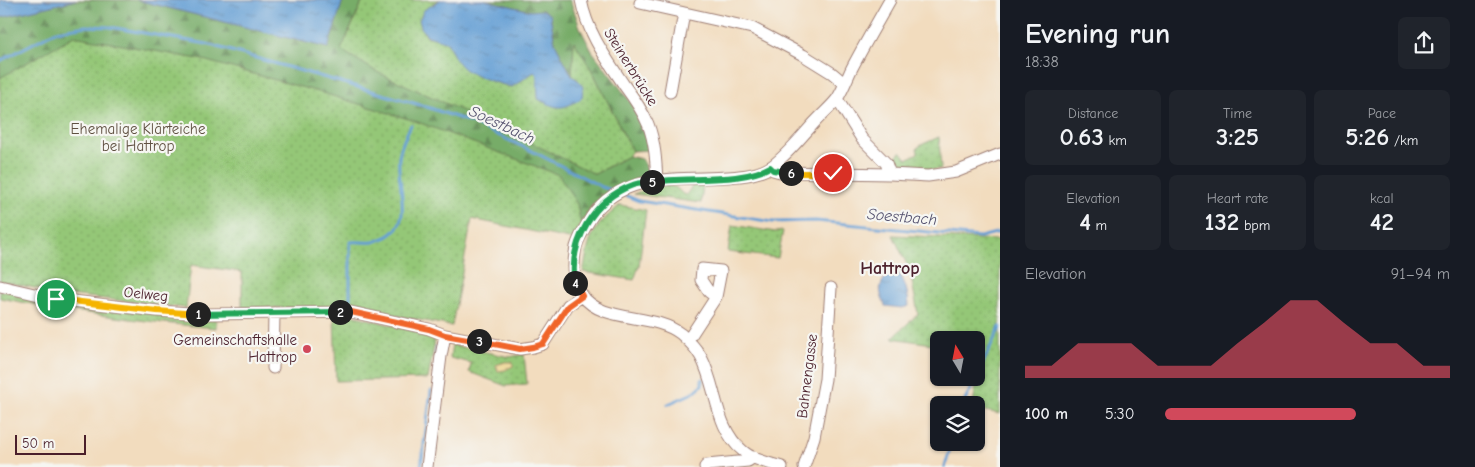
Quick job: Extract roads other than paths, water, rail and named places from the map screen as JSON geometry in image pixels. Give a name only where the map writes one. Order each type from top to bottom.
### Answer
[{"type":"street","name":"Steinerbrücke","points":[[581,0],[588,26],[636,102],[648,125],[655,156],[657,181]]},
{"type":"street","points":[[782,467],[744,452],[734,443],[724,427],[710,377],[701,356],[678,331],[664,324],[622,316],[594,308],[582,296],[575,281],[574,258],[577,243],[584,228],[597,209],[613,195],[633,185],[657,181],[746,176],[762,172],[770,167],[837,99],[890,0]]},
{"type":"street","points":[[640,3],[752,28],[803,55],[844,83]]},
{"type":"street","points":[[670,92],[684,13]]},
{"type":"street","points":[[837,99],[862,139],[886,164],[890,174]]},
{"type":"street","points":[[770,167],[780,172],[928,176],[956,172],[1000,154]]},
{"type":"street","name":"Oelweg","points":[[0,286],[56,299],[157,311],[208,314],[351,312],[429,329],[445,335],[520,349],[543,344],[568,306],[582,296]]},
{"type":"street","name":"Bahnengasse","points":[[804,467],[814,437],[825,379],[831,288]]},
{"type":"street","points":[[688,340],[716,297]]},
{"type":"street","points":[[274,313],[274,368]]},
{"type":"street","points":[[427,467],[445,335]]},
{"type":"street","points":[[705,467],[748,461],[754,457]]},
{"type":"water","points":[[0,0],[76,0],[0,18]]},
{"type":"water","points":[[137,0],[343,0],[328,48]]},
{"type":"water","points":[[440,0],[485,0],[531,11],[543,10],[550,15],[555,43],[572,76],[583,87],[582,98],[570,105],[560,107],[538,99],[537,75],[534,72],[512,87],[468,72],[456,60],[447,42],[428,36],[422,30],[419,20],[424,10]]},
{"type":"water","points":[[891,272],[899,273],[906,289],[909,306],[902,308],[885,306],[880,287]]},
{"type":"waterway","name":"Soestbach","points":[[0,61],[56,31],[86,26],[110,27],[207,44],[424,106],[470,122],[602,187],[614,191]]},
{"type":"waterway","points":[[350,304],[350,242],[375,242],[394,232],[399,224],[402,214],[399,158],[402,145],[411,125]]},
{"type":"waterway","name":"Soestbach","points":[[622,194],[639,201],[773,222],[816,221],[980,237],[1000,232]]},
{"type":"waterway","points":[[967,396],[1000,327]]},
{"type":"waterway","points":[[436,355],[437,347]]},
{"type":"waterway","points":[[668,404],[693,393],[702,385],[702,379]]},
{"type":"waterway","points":[[421,467],[431,391]]},
{"type":"waterway","points":[[945,467],[949,451]]},
{"type":"place","name":"Gemeinschaftshalle Hattrop","points":[[307,349]]},
{"type":"district","name":"Hattrop","points":[[890,268]]},
{"type":"park label","name":"Ehemalige Klärteiche bei Hattrop","points":[[138,138]]}]
